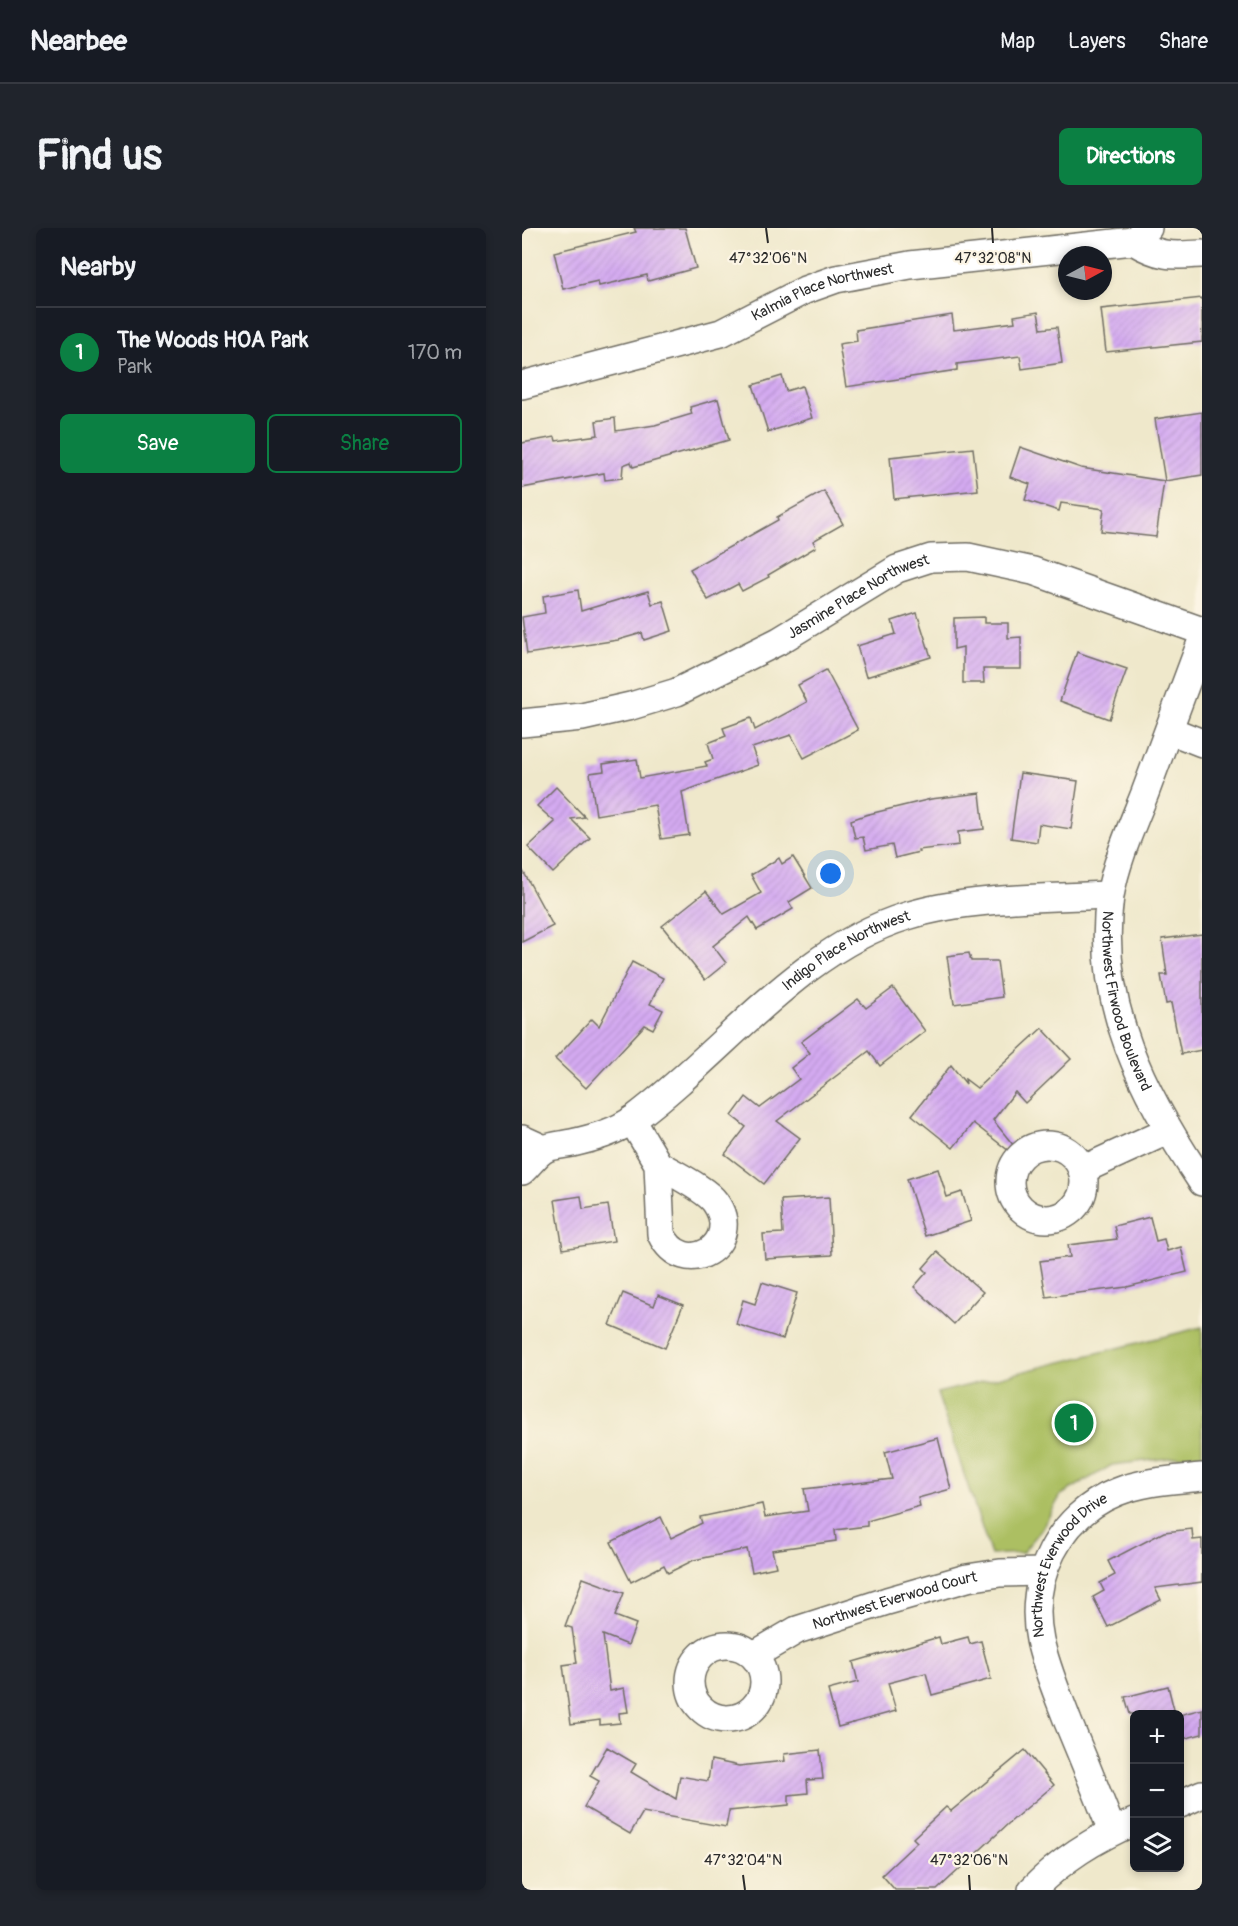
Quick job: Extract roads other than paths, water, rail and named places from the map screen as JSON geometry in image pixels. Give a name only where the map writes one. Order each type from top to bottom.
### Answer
[{"type":"street","name":"Kalmia Place Northwest","points":[[522,385],[720,333],[805,290],[869,271],[1140,235],[1153,253],[1169,257],[1202,254]]},
{"type":"street","name":"Jasmine Place Northwest","points":[[522,723],[582,717],[677,692],[779,641],[897,569],[931,558],[968,557],[1033,572],[1202,631]]},
{"type":"street","name":"Northwest Firwood Boulevard","points":[[1202,640],[1123,850],[1110,895],[1106,944],[1113,1002],[1127,1047],[1167,1131],[1202,1182]]},
{"type":"street","points":[[1168,730],[1202,742]]},
{"type":"street","name":"Indigo Place Northwest","points":[[522,1171],[533,1144],[597,1137],[632,1120],[670,1091],[804,970],[858,935],[908,915],[943,908],[1006,901],[1110,895]]},
{"type":"street","points":[[632,1120],[658,1164]]},
{"type":"street","points":[[1082,1170],[1167,1131]]},
{"type":"street","name":"Northwest Everwood Drive","points":[[1123,1827],[1048,1671],[1039,1639],[1037,1610],[1043,1572],[1059,1537],[1085,1509],[1117,1492],[1148,1483],[1202,1477]]},
{"type":"street","name":"Northwest Everwood Court","points":[[754,1655],[797,1630],[921,1591],[967,1578],[1000,1573],[1043,1572]]},
{"type":"street","points":[[1184,1802],[1202,1794]]},
{"type":"street","points":[[1032,1890],[1053,1869],[1123,1827]]},
{"type":"place","name":"The Woods HOA Park","points":[[1074,1423]]}]
